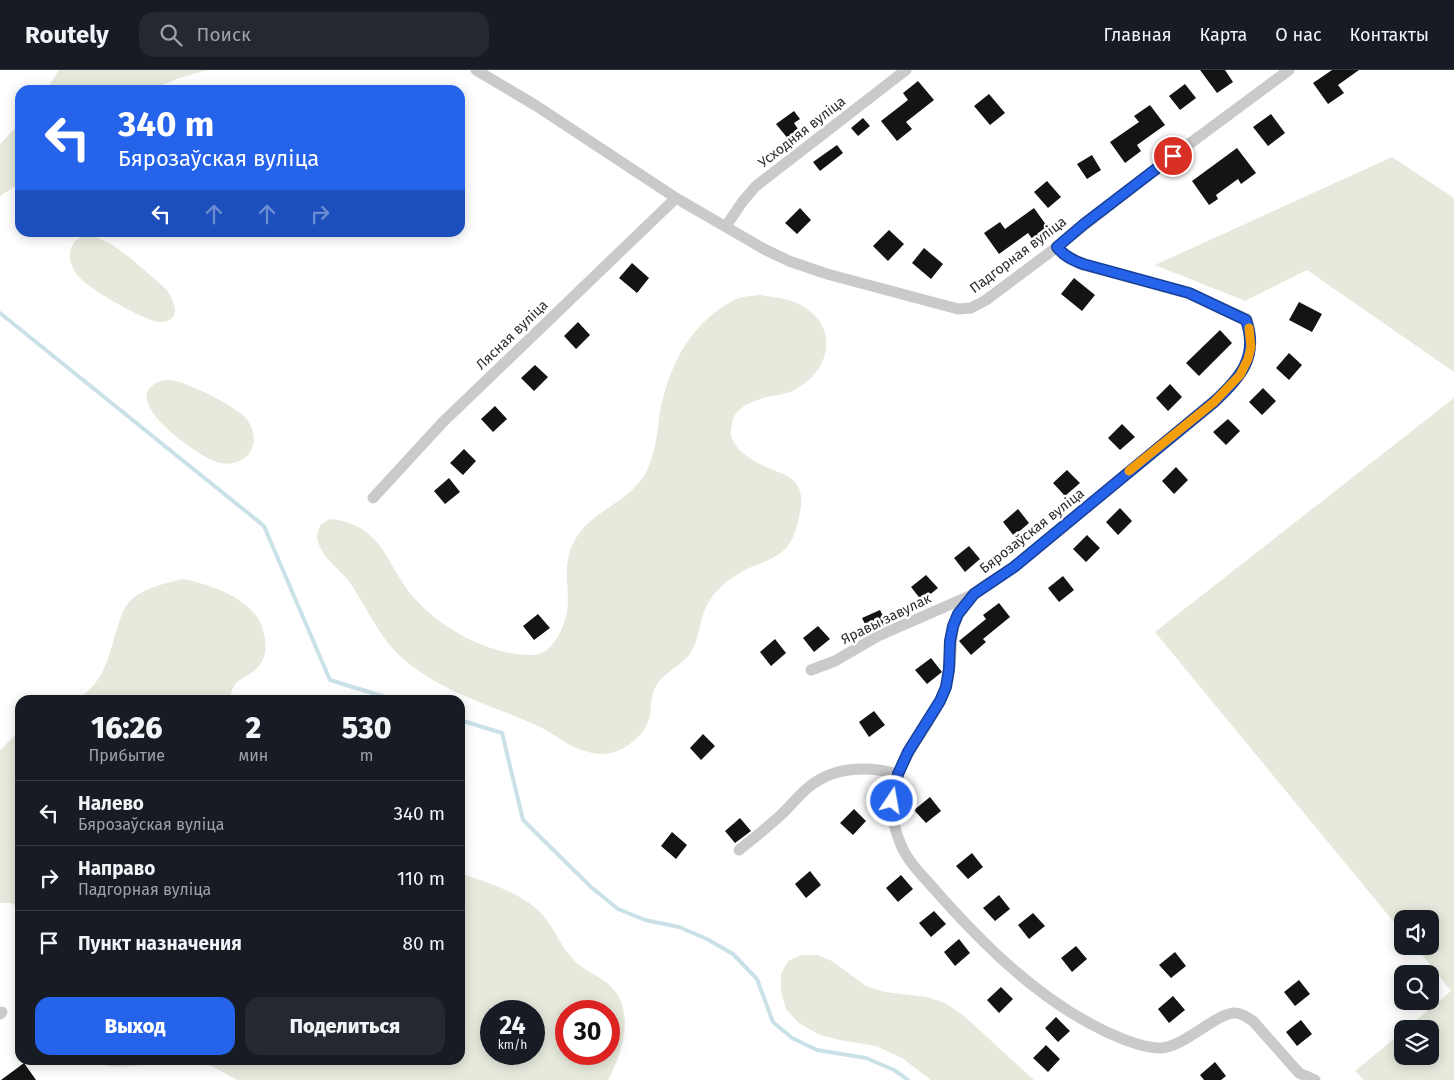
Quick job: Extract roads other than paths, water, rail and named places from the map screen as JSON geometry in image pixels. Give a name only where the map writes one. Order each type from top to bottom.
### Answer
[{"type":"street","name":"Падгорная вуліца","points":[[476,70],[536,105],[676,198],[764,249],[827,274],[958,309],[971,308],[986,300],[1173,156],[1289,70]]},
{"type":"street","name":"Усходняя вуліца","points":[[726,226],[743,201],[768,176],[906,70]]},
{"type":"street","name":"Лясная вуліца","points":[[373,498],[443,422],[676,198]]},
{"type":"street","name":"Бярозаўская вуліца","points":[[1057,247],[1067,257],[1083,264],[1189,293],[1246,320],[1251,332],[1251,347],[1248,359],[1240,375],[1214,402],[1014,567],[974,594],[958,614],[950,641],[946,687],[940,701],[908,752],[898,774],[892,801],[892,815],[901,846],[910,860],[948,905],[986,945],[1018,974],[1054,1001],[1089,1023],[1111,1034],[1150,1047],[1161,1048],[1184,1040],[1225,1016],[1234,1013],[1254,1021],[1299,1073],[1315,1080]]},
{"type":"street","name":"Яравы завулак","points":[[811,670],[835,661],[878,636],[974,594]]},
{"type":"street","points":[[739,850],[822,778],[849,770],[867,768],[898,774]]},
{"type":"waterway","points":[[0,313],[264,526],[330,680],[379,695]]},
{"type":"waterway","points":[[465,722],[502,733],[523,820],[591,887],[618,909],[645,920],[679,927],[707,939],[733,954],[757,979],[773,1022],[792,1038],[817,1050],[866,1058],[894,1070],[908,1080]]}]
